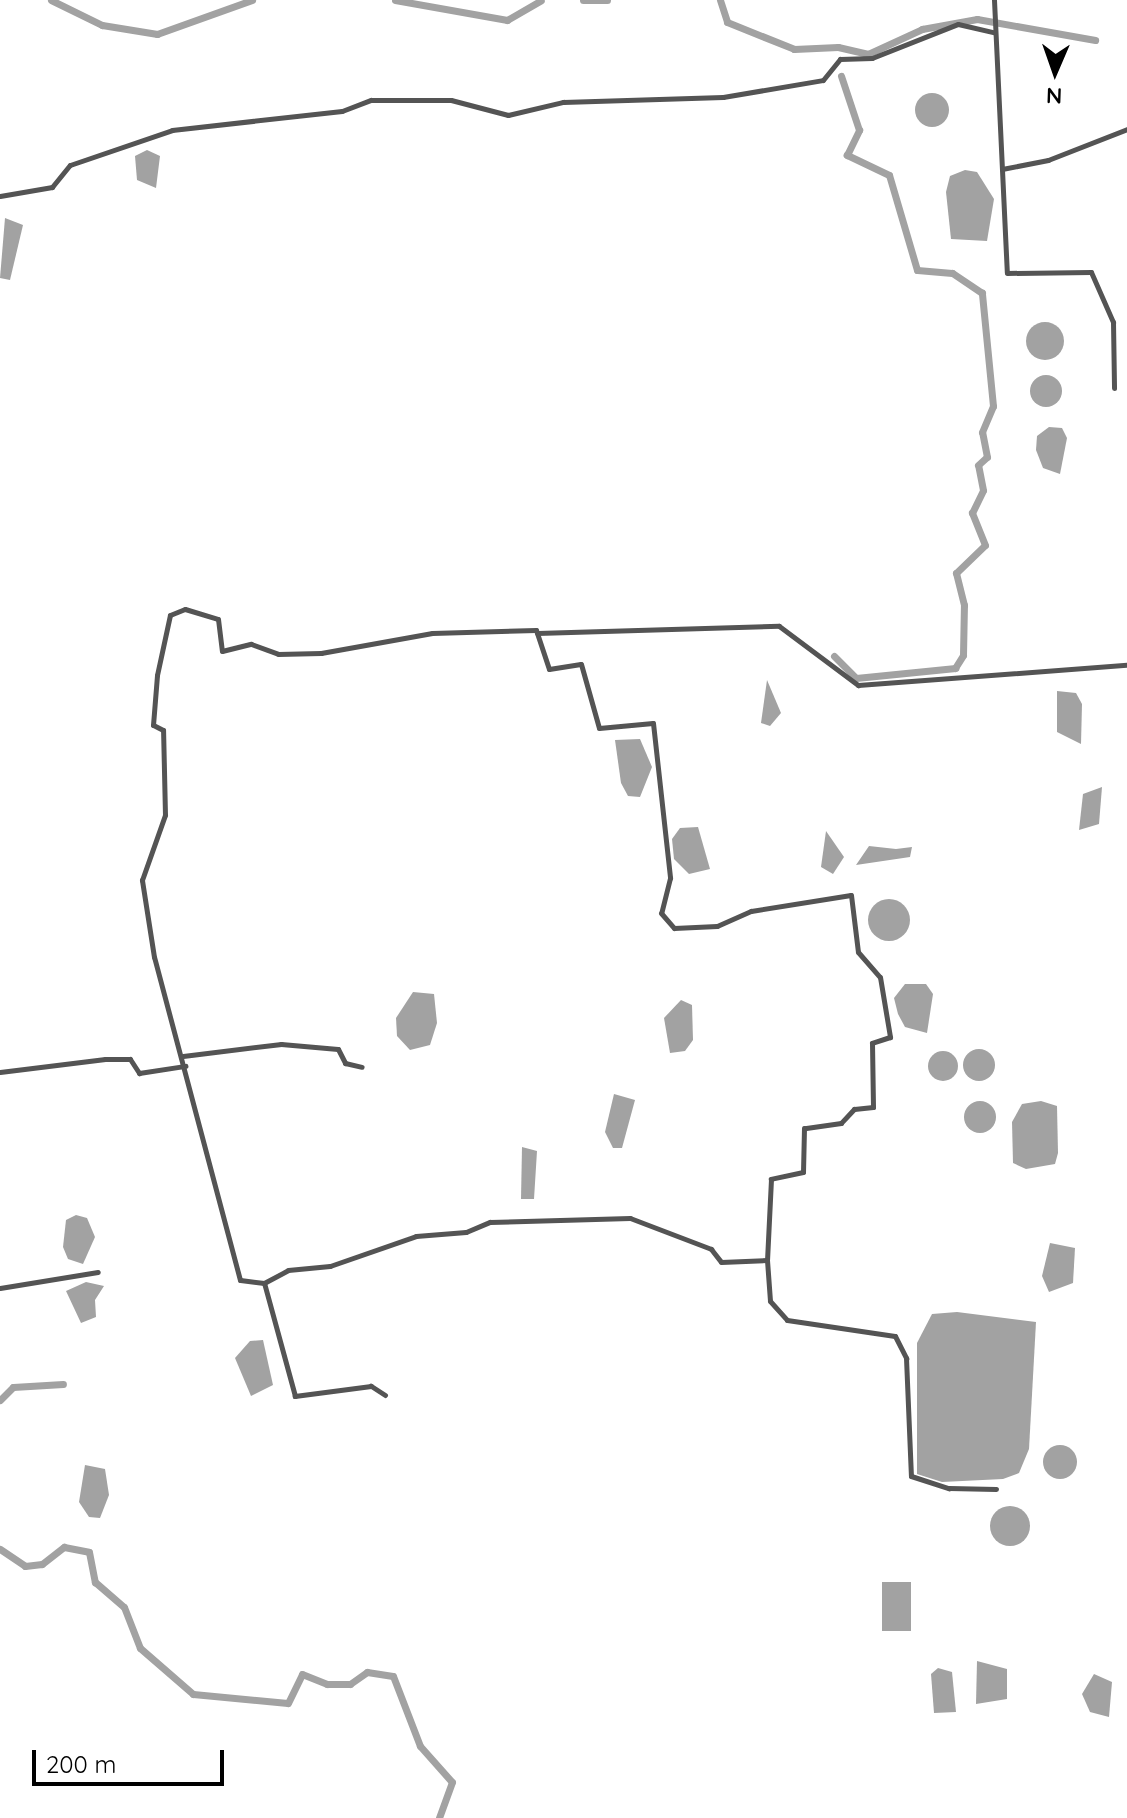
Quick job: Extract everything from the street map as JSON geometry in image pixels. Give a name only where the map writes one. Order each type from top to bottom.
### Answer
[{"type":"street","points":[[994,0],[1007,273],[1091,272],[1113,322],[1114,388]]},
{"type":"street","points":[[0,196],[52,187],[70,165],[206,124],[342,111],[371,100],[451,100],[508,115],[563,102],[723,97],[823,80],[840,59],[872,58],[958,24],[994,32]]},
{"type":"street","points":[[1002,169],[1048,160],[1127,129]]},
{"type":"street","points":[[767,1260],[721,1262],[711,1249],[630,1218],[490,1222],[466,1232],[416,1236],[330,1266],[288,1270],[264,1283],[240,1280],[185,1066],[142,880],[165,815],[163,730],[153,725],[152,708],[170,615],[210,612],[218,619],[222,651],[251,644],[278,654],[432,633],[779,626],[858,685],[910,686],[988,670],[1127,665]]},
{"type":"street","points":[[537,633],[549,669],[581,664],[599,728],[653,723],[670,878],[661,913],[674,928],[717,926],[751,911],[851,895],[858,952],[880,977],[890,1037],[872,1043],[873,1107],[854,1109],[841,1123],[804,1128],[803,1172],[771,1179],[767,1260],[775,1315],[903,1343],[911,1476],[949,1488],[996,1489]]},
{"type":"street","points":[[183,1056],[281,1044],[338,1049],[345,1063],[362,1067]]},
{"type":"street","points":[[0,1072],[105,1059],[130,1059],[139,1073],[185,1066]]},
{"type":"street","points":[[0,1288],[98,1272]]},
{"type":"street","points":[[264,1283],[295,1396],[371,1386],[385,1395]]},
{"type":"shaded area","points":[[932,93],[944,98],[949,110],[944,122],[932,127],[920,122],[915,110],[920,98]]},
{"type":"shaded area","points":[[147,150],[160,156],[156,188],[137,180],[135,156]]},
{"type":"shaded area","points":[[965,170],[977,172],[994,199],[987,241],[951,239],[946,192],[950,176]]},
{"type":"shaded area","points":[[5,218],[23,225],[10,280],[0,278]]},
{"type":"shaded area","points":[[1045,322],[1058,328],[1064,341],[1058,354],[1045,360],[1032,354],[1026,341],[1032,328]]},
{"type":"shaded area","points":[[1046,375],[1057,380],[1062,391],[1057,402],[1046,407],[1035,402],[1030,391],[1035,380]]},
{"type":"shaded area","points":[[1049,427],[1062,428],[1067,438],[1060,474],[1043,468],[1036,450],[1037,436]]},
{"type":"shaded area","points":[[767,680],[781,713],[770,726],[761,723]]},
{"type":"shaded area","points":[[1057,691],[1076,693],[1082,704],[1081,744],[1057,732]]},
{"type":"shaded area","points":[[640,739],[652,767],[640,797],[628,796],[621,783],[615,740]]},
{"type":"shaded area","points":[[1102,787],[1099,824],[1079,830],[1083,794]]},
{"type":"shaded area","points":[[698,827],[710,869],[689,874],[674,859],[672,839],[680,828]]},
{"type":"shaded area","points":[[826,831],[844,857],[833,874],[821,867]]},
{"type":"shaded area","points":[[869,846],[912,847],[910,857],[856,865]]},
{"type":"shaded area","points":[[889,899],[904,905],[910,920],[904,935],[889,941],[874,935],[868,920],[874,905]]},
{"type":"shaded area","points":[[905,984],[926,984],[933,994],[927,1033],[905,1027],[898,1014],[894,998]]},
{"type":"shaded area","points":[[413,992],[434,994],[437,1023],[430,1045],[410,1050],[397,1036],[396,1018]]},
{"type":"shaded area","points":[[681,1000],[692,1005],[693,1040],[685,1051],[670,1053],[664,1018]]},
{"type":"shaded area","points":[[979,1049],[990,1054],[995,1065],[990,1076],[979,1081],[968,1076],[963,1065],[968,1054]]},
{"type":"shaded area","points":[[943,1051],[954,1055],[958,1066],[954,1077],[943,1081],[932,1077],[928,1066],[932,1055]]},
{"type":"shaded area","points":[[614,1094],[635,1100],[622,1148],[613,1148],[605,1132]]},
{"type":"shaded area","points":[[980,1101],[991,1106],[996,1117],[991,1128],[980,1133],[969,1128],[964,1117],[969,1106]]},
{"type":"shaded area","points":[[1041,1101],[1057,1106],[1058,1153],[1055,1164],[1026,1169],[1013,1163],[1012,1122],[1022,1104]]},
{"type":"shaded area","points":[[522,1147],[537,1151],[534,1199],[521,1199]]},
{"type":"shaded area","points":[[76,1215],[87,1218],[95,1237],[83,1264],[68,1259],[63,1247],[66,1220]]},
{"type":"shaded area","points":[[1050,1243],[1075,1248],[1073,1283],[1049,1292],[1042,1276]]},
{"type":"shaded area","points":[[86,1282],[104,1286],[95,1300],[96,1317],[81,1323],[66,1291]]},
{"type":"shaded area","points":[[957,1312],[1036,1322],[1029,1449],[1019,1473],[1003,1479],[942,1482],[917,1474],[917,1343],[932,1314]]},
{"type":"shaded area","points":[[263,1340],[273,1385],[251,1396],[235,1358],[250,1341]]},
{"type":"shaded area","points":[[1060,1445],[1072,1450],[1077,1462],[1072,1474],[1060,1479],[1048,1474],[1043,1462],[1048,1450]]},
{"type":"shaded area","points":[[85,1465],[105,1469],[109,1495],[100,1518],[89,1517],[79,1502]]},
{"type":"shaded area","points":[[1010,1506],[1024,1512],[1030,1526],[1024,1540],[1010,1546],[996,1540],[990,1526],[996,1512]]},
{"type":"shaded area","points":[[882,1582],[911,1582],[911,1631],[882,1631]]},
{"type":"shaded area","points":[[977,1661],[1007,1669],[1007,1699],[976,1704]]},
{"type":"shaded area","points":[[938,1668],[952,1672],[956,1712],[934,1713],[931,1674]]},
{"type":"shaded area","points":[[1094,1674],[1112,1682],[1109,1717],[1090,1712],[1082,1694]]},
{"type":"waterway","points":[[51,0],[102,25],[157,34],[252,0]]},
{"type":"waterway","points":[[395,0],[507,20],[541,0]]},
{"type":"waterway","points":[[583,0],[607,0]]},
{"type":"waterway","points":[[720,0],[727,22],[794,49],[838,47],[868,54],[922,29],[977,19],[1095,40]]},
{"type":"waterway","points":[[834,656],[856,678],[955,668],[963,655],[964,605],[956,573],[985,545],[972,513],[983,490],[978,465],[987,457],[982,432],[993,406],[982,293],[952,273],[917,270],[889,175],[847,155],[859,130],[841,76]]},
{"type":"waterway","points":[[0,1400],[13,1387],[63,1384]]},
{"type":"waterway","points":[[0,1549],[25,1566],[42,1564],[64,1547],[89,1552],[95,1582],[124,1607],[140,1648],[193,1694],[288,1703],[302,1674],[327,1684],[350,1684],[367,1672],[393,1676],[420,1746],[452,1782],[439,1818]]}]
